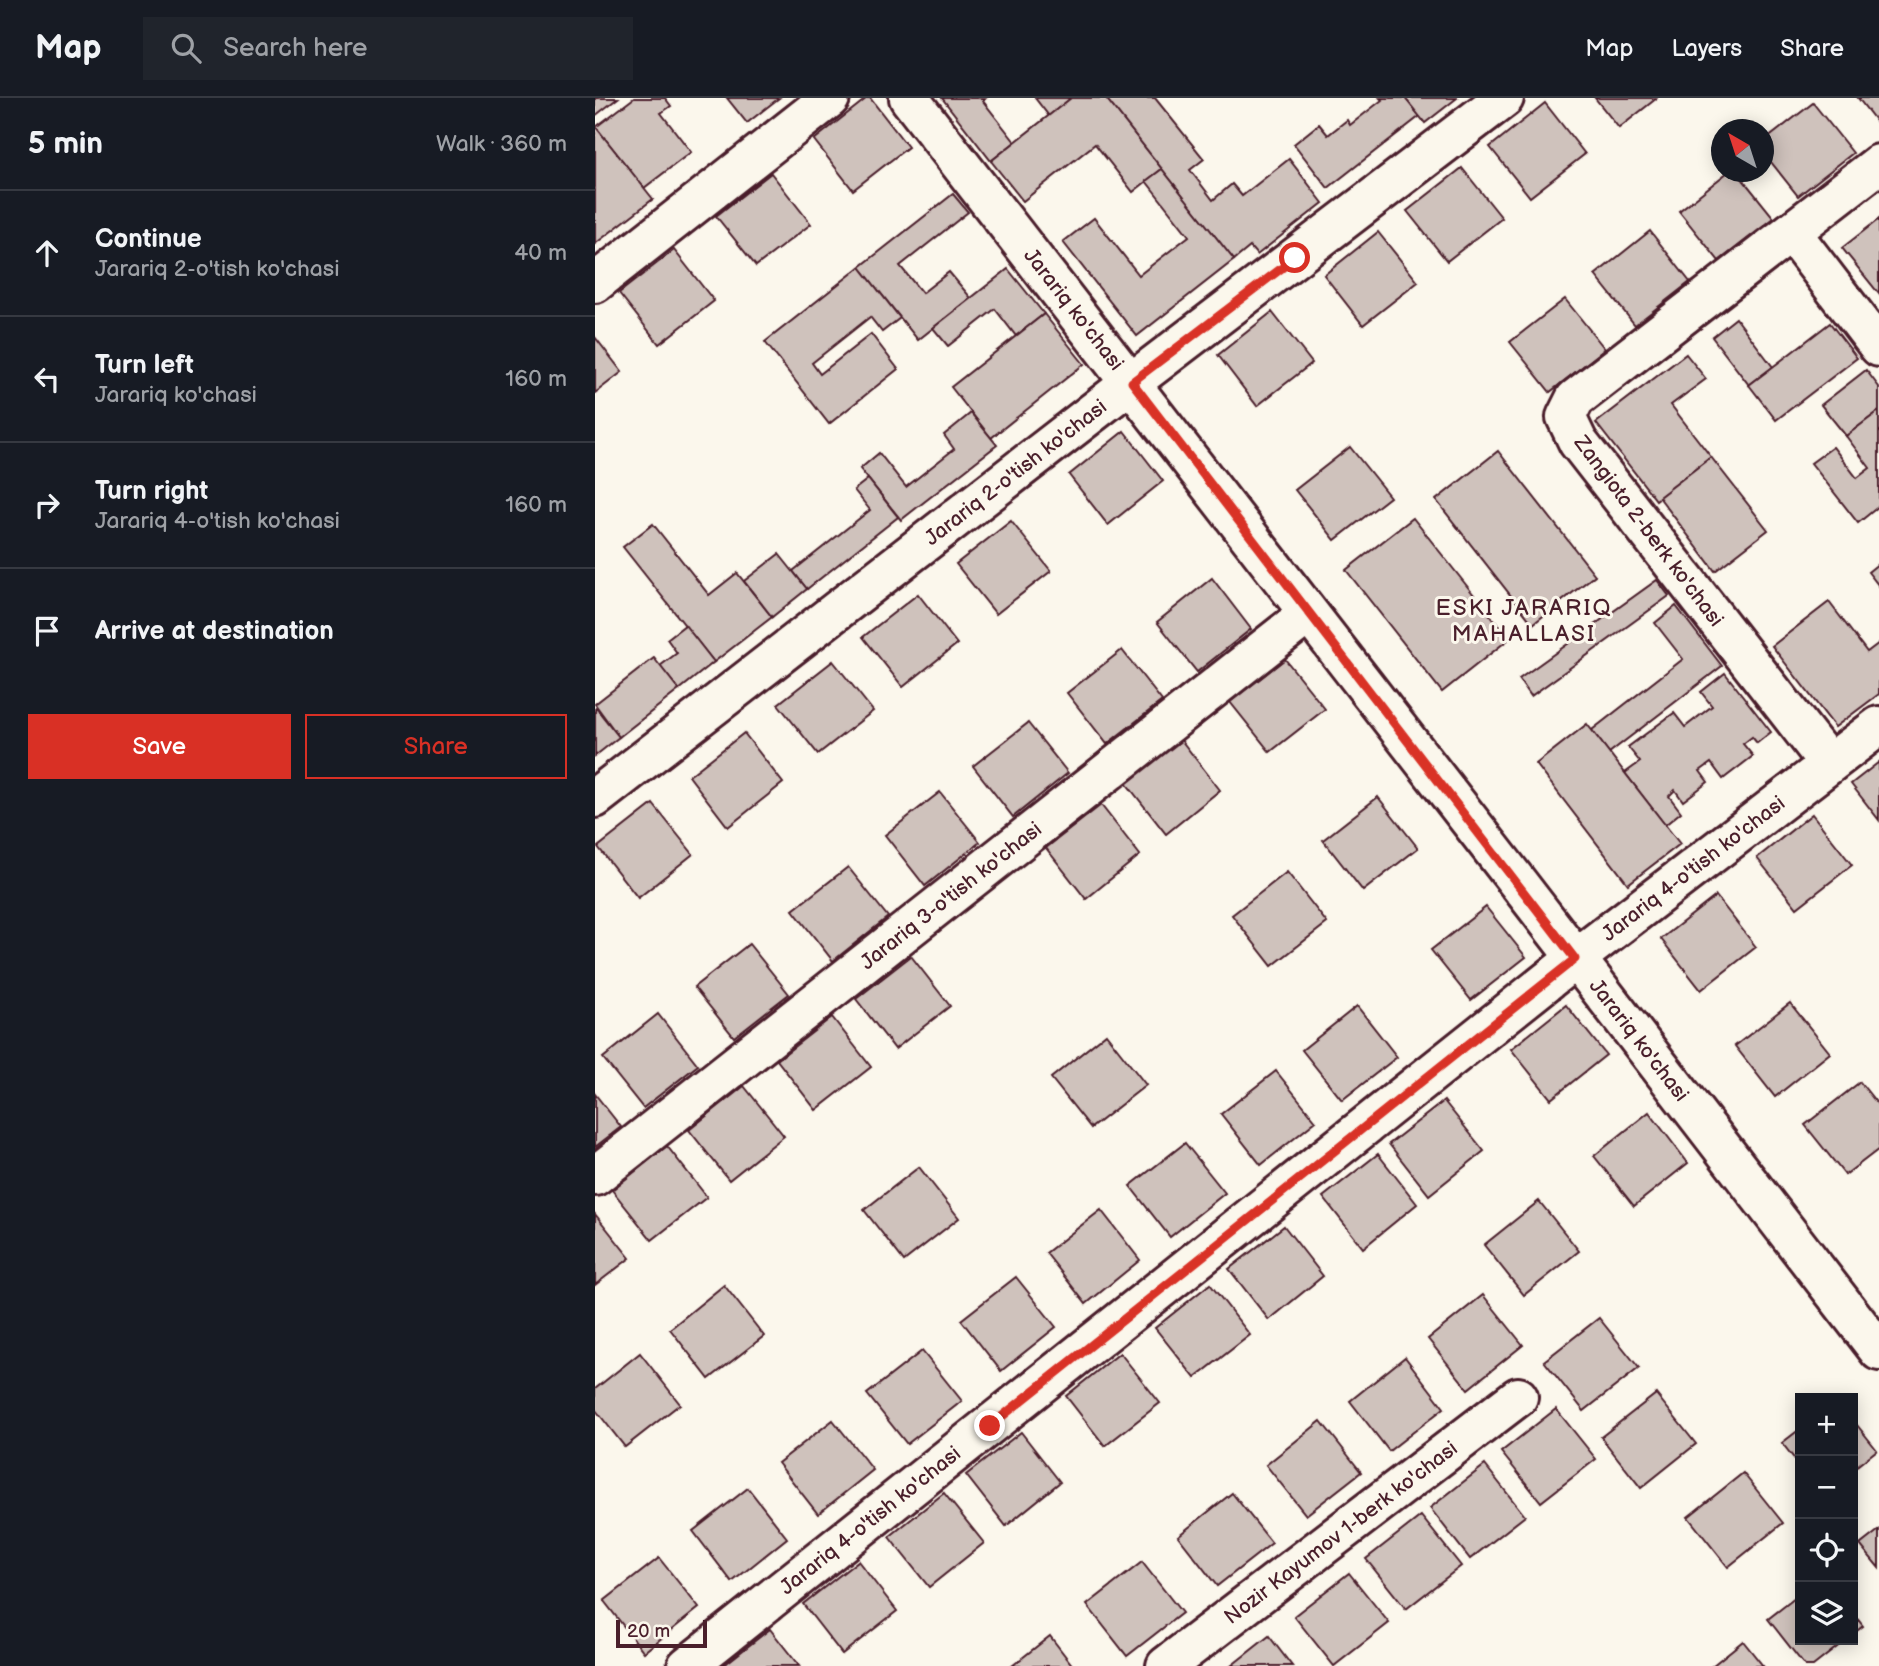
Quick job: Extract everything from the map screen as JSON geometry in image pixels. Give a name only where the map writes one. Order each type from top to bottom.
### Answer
[{"type":"street","points":[[595,282],[830,98]]},
{"type":"street","name":"Jarariq ko'chasi","points":[[909,98],[1132,382],[1308,614],[1879,1351]]},
{"type":"street","name":"Jarariq 2-o'tish ko'chasi","points":[[595,798],[1504,98]]},
{"type":"street","name":"Zangiota 2-berk ko'chasi","points":[[1829,764],[1578,442],[1566,417],[1575,398],[1879,164]]},
{"type":"street","points":[[1791,232],[1879,347]]},
{"type":"street","name":"Jarariq 3-o'tish ko'chasi","points":[[595,1176],[1308,614]]},
{"type":"street","name":"Jarariq 4-o'tish ko'chasi","points":[[687,1666],[1575,959],[1879,726]]},
{"type":"street","name":"Nozir Kayumov 1-berk ko'chasi","points":[[1166,1666],[1518,1397]]},
{"type":"building","points":[[595,98],[618,98],[595,116]]},
{"type":"building","points":[[634,98],[665,98],[671,106],[661,113],[691,152],[644,188],[596,127]]},
{"type":"building","points":[[727,98],[779,98],[747,123]]},
{"type":"building","points":[[870,98],[908,147],[853,190],[814,140]]},
{"type":"building","points":[[942,98],[986,98],[983,101],[1015,142],[991,161]]},
{"type":"building","points":[[1035,98],[1071,98],[1049,116]]},
{"type":"building","points":[[1071,98],[1106,98],[1162,169],[1133,192],[1095,144],[1023,201],[991,161]]},
{"type":"building","points":[[1106,98],[1155,98],[1204,159],[1190,170],[1213,200],[1232,184],[1242,196],[1289,159],[1323,203],[1257,255],[1250,247],[1234,260]]},
{"type":"building","points":[[1380,98],[1405,98],[1420,116],[1328,188],[1294,144],[1319,124],[1328,135],[1347,120],[1350,125],[1382,100]]},
{"type":"building","points":[[1405,98],[1457,98],[1425,123]]},
{"type":"building","points":[[1595,98],[1657,98],[1619,128]]},
{"type":"building","points":[[1858,98],[1879,98],[1879,125]]},
{"type":"building","points":[[1545,103],[1585,154],[1530,197],[1490,147]]},
{"type":"building","points":[[1813,103],[1853,153],[1798,196],[1774,166],[1774,133]]},
{"type":"building","points":[[595,126],[653,199],[595,244]]},
{"type":"building","points":[[1462,168],[1502,218],[1447,261],[1407,211]]},
{"type":"building","points":[[1162,169],[1234,260],[1137,336],[1063,242],[1094,218],[1139,275],[1189,236],[1146,181]]},
{"type":"building","points":[[771,173],[811,224],[756,266],[716,216]]},
{"type":"building","points":[[1715,182],[1745,182],[1774,218],[1719,261],[1679,211]]},
{"type":"building","points":[[953,194],[968,212],[900,266],[922,293],[949,272],[971,298],[918,340],[860,267]]},
{"type":"building","points":[[1879,219],[1879,294],[1842,248]]},
{"type":"building","points":[[1650,231],[1690,282],[1635,325],[1595,275]]},
{"type":"building","points":[[1378,232],[1418,282],[1363,325],[1324,275]]},
{"type":"building","points":[[674,250],[714,301],[659,344],[619,293]]},
{"type":"building","points":[[860,267],[900,318],[882,332],[870,317],[812,363],[820,374],[871,334],[898,369],[829,424],[765,342]]},
{"type":"building","points":[[1008,269],[1044,314],[1016,336],[995,309],[948,346],[933,328]]},
{"type":"building","points":[[1565,299],[1605,349],[1550,392],[1510,342]]},
{"type":"building","points":[[1272,312],[1312,363],[1257,406],[1218,355]]},
{"type":"building","points":[[1044,314],[1084,364],[991,438],[951,387]]},
{"type":"building","points":[[1736,318],[1773,367],[1749,385],[1712,337]]},
{"type":"building","points":[[1830,323],[1857,358],[1776,420],[1749,385]]},
{"type":"building","points":[[595,337],[622,372],[595,393]]},
{"type":"building","points":[[1686,354],[1706,379],[1671,405],[1711,457],[1656,500],[1596,423]]},
{"type":"building","points":[[1866,370],[1879,387],[1879,411],[1846,436],[1821,405]]},
{"type":"building","points":[[1879,411],[1879,506],[1858,523],[1811,463],[1833,447],[1857,478],[1870,468],[1846,436]]},
{"type":"building","points":[[971,413],[997,445],[901,520],[860,469],[879,453],[906,487],[954,449],[944,435]]},
{"type":"building","points":[[1124,431],[1163,481],[1108,525],[1069,475]]},
{"type":"building","points":[[1350,447],[1390,497],[1335,540],[1295,490]]},
{"type":"building","points":[[1498,451],[1595,575],[1533,624],[1436,500]]},
{"type":"building","points":[[1711,457],[1768,530],[1715,571],[1659,497]]},
{"type":"building","points":[[868,479],[898,517],[807,589],[793,571],[870,510],[854,490]]},
{"type":"building","points":[[1413,518],[1509,639],[1442,692],[1346,570]]},
{"type":"building","points":[[1011,521],[1051,571],[996,614],[956,564]]},
{"type":"building","points":[[653,524],[709,595],[737,573],[772,617],[714,662],[623,547]]},
{"type":"building","points":[[779,554],[807,589],[772,617],[744,581]]},
{"type":"building","points":[[1879,563],[1879,586],[1868,572]]},
{"type":"building","points":[[1212,578],[1251,629],[1197,672],[1157,622]]},
{"type":"building","points":[[1657,580],[1669,596],[1531,696],[1519,679]]},
{"type":"building","points":[[918,594],[957,644],[903,687],[863,637]]},
{"type":"building","points":[[1829,602],[1867,652],[1879,643],[1879,694],[1835,727],[1772,646]]},
{"type":"building","points":[[1676,606],[1722,666],[1609,753],[1592,730],[1683,659],[1655,623]]},
{"type":"building","points":[[685,625],[714,662],[679,690],[660,666],[677,653],[667,639]]},
{"type":"building","points":[[1122,650],[1162,701],[1107,744],[1067,693]]},
{"type":"building","points":[[654,658],[679,690],[619,737],[595,704]]},
{"type":"building","points":[[1285,659],[1325,709],[1270,752],[1230,702]]},
{"type":"building","points":[[833,661],[873,711],[818,754],[778,704]]},
{"type":"building","points":[[1725,673],[1771,732],[1757,743],[1752,737],[1743,744],[1753,756],[1723,779],[1711,763],[1700,771],[1708,782],[1683,801],[1675,790],[1669,796],[1681,812],[1665,825],[1625,773],[1640,762],[1628,747],[1674,713],[1685,727],[1712,706],[1701,692]]},
{"type":"building","points":[[595,709],[619,737],[595,756]]},
{"type":"building","points":[[1028,723],[1068,773],[1013,817],[973,766]]},
{"type":"building","points":[[1587,724],[1680,844],[1628,884],[1536,764]]},
{"type":"building","points":[[744,733],[783,783],[728,827],[689,776]]},
{"type":"building","points":[[1181,740],[1220,790],[1166,834],[1126,783]]},
{"type":"building","points":[[1879,762],[1879,820],[1851,784]]},
{"type":"building","points":[[940,792],[980,842],[925,886],[885,835]]},
{"type":"building","points":[[1378,797],[1418,848],[1363,891],[1323,840]]},
{"type":"building","points":[[653,804],[693,854],[638,898],[598,847]]},
{"type":"building","points":[[1101,805],[1140,855],[1086,899],[1046,848]]},
{"type":"building","points":[[1812,814],[1852,865],[1797,908],[1757,858]]},
{"type":"building","points":[[848,867],[888,917],[833,961],[793,910]]},
{"type":"building","points":[[1287,872],[1327,923],[1272,966],[1232,915]]},
{"type":"building","points":[[1716,896],[1756,947],[1701,990],[1661,939]]},
{"type":"building","points":[[1486,907],[1526,957],[1471,1000],[1431,950]]},
{"type":"building","points":[[749,944],[789,994],[734,1037],[694,987]]},
{"type":"building","points":[[911,956],[950,1006],[895,1049],[856,999]]},
{"type":"building","points":[[1790,1003],[1830,1053],[1775,1097],[1735,1046]]},
{"type":"building","points":[[1566,1005],[1606,1055],[1551,1099],[1511,1049]]},
{"type":"building","points":[[1357,1006],[1397,1057],[1342,1100],[1302,1050]]},
{"type":"building","points":[[658,1014],[698,1065],[643,1108],[603,1058]]},
{"type":"building","points":[[832,1017],[871,1067],[816,1110],[777,1060]]},
{"type":"building","points":[[1106,1034],[1146,1085],[1091,1128],[1051,1078]]},
{"type":"building","points":[[1276,1071],[1316,1121],[1261,1165],[1221,1114]]},
{"type":"building","points":[[1860,1082],[1879,1106],[1879,1149],[1845,1175],[1805,1125]]},
{"type":"building","points":[[744,1086],[784,1136],[729,1180],[689,1130]]},
{"type":"building","points":[[595,1094],[621,1127],[595,1147]]},
{"type":"building","points":[[1444,1101],[1484,1151],[1429,1195],[1389,1144]]},
{"type":"building","points":[[1649,1112],[1688,1163],[1634,1206],[1594,1156]]},
{"type":"building","points":[[1185,1143],[1225,1193],[1170,1237],[1130,1186]]},
{"type":"building","points":[[667,1146],[707,1197],[652,1240],[612,1190]]},
{"type":"building","points":[[1378,1154],[1417,1204],[1363,1248],[1323,1197]]},
{"type":"building","points":[[919,1167],[959,1218],[904,1261],[864,1210]]},
{"type":"building","points":[[1539,1201],[1579,1251],[1524,1295],[1484,1245]]},
{"type":"building","points":[[1101,1210],[1140,1260],[1086,1304],[1046,1253]]},
{"type":"building","points":[[595,1214],[630,1258],[595,1285]]},
{"type":"building","points":[[1284,1226],[1323,1276],[1269,1320],[1229,1269]]},
{"type":"building","points":[[1016,1277],[1056,1327],[1001,1371],[961,1320]]},
{"type":"building","points":[[1210,1284],[1250,1335],[1195,1378],[1155,1328]]},
{"type":"building","points":[[724,1285],[764,1336],[709,1379],[670,1329]]},
{"type":"building","points":[[1483,1295],[1523,1345],[1468,1389],[1428,1339]]},
{"type":"building","points":[[1599,1318],[1639,1368],[1584,1411],[1544,1361]]},
{"type":"building","points":[[922,1351],[962,1401],[907,1444],[867,1394]]},
{"type":"building","points":[[640,1353],[680,1404],[625,1447],[595,1409],[595,1389]]},
{"type":"building","points":[[1120,1353],[1160,1403],[1105,1446],[1066,1396]]},
{"type":"building","points":[[1405,1357],[1444,1408],[1389,1451],[1350,1401]]},
{"type":"building","points":[[1656,1394],[1696,1444],[1641,1488],[1601,1437]]},
{"type":"building","points":[[1556,1409],[1596,1459],[1541,1502],[1501,1452]]},
{"type":"building","points":[[833,1420],[873,1470],[818,1514],[778,1463]]},
{"type":"building","points":[[1321,1421],[1361,1472],[1306,1515],[1266,1465]]},
{"type":"building","points":[[1858,1426],[1877,1450],[1858,1465]]},
{"type":"building","points":[[1021,1432],[1060,1482],[1006,1526],[966,1475]]},
{"type":"building","points":[[1795,1433],[1795,1460],[1782,1443]]},
{"type":"building","points":[[1485,1465],[1525,1516],[1470,1559],[1430,1508]]},
{"type":"building","points":[[1743,1473],[1783,1523],[1728,1567],[1688,1517]]},
{"type":"building","points":[[748,1488],[787,1538],[732,1582],[693,1531]]},
{"type":"building","points":[[944,1493],[984,1543],[929,1587],[889,1537]]},
{"type":"building","points":[[1232,1493],[1272,1543],[1217,1586],[1178,1536]]},
{"type":"building","points":[[1421,1516],[1461,1566],[1406,1609],[1366,1559]]},
{"type":"building","points":[[1879,1530],[1879,1568],[1860,1545]]},
{"type":"building","points":[[659,1558],[699,1608],[644,1652],[604,1601]]},
{"type":"building","points":[[858,1561],[897,1611],[842,1654],[803,1604]]},
{"type":"building","points":[[1142,1562],[1182,1613],[1127,1656],[1087,1605]]},
{"type":"building","points":[[1349,1573],[1389,1623],[1334,1666],[1294,1616]]},
{"type":"building","points":[[1795,1598],[1795,1645],[1840,1645],[1813,1666],[1805,1666],[1768,1619]]},
{"type":"building","points":[[770,1629],[799,1666],[723,1666]]},
{"type":"building","points":[[1050,1636],[1073,1666],[1012,1666]]},
{"type":"building","points":[[1269,1636],[1292,1666],[1231,1666]]},
{"type":"building","points":[[1743,1641],[1763,1666],[1712,1666]]},
{"type":"district","name":"ESKI JARARIQ MAHALLASI","points":[[1524,620]]},
{"type":"route","points":[[990,1426],[1575,959],[1132,382],[1295,258]]}]
